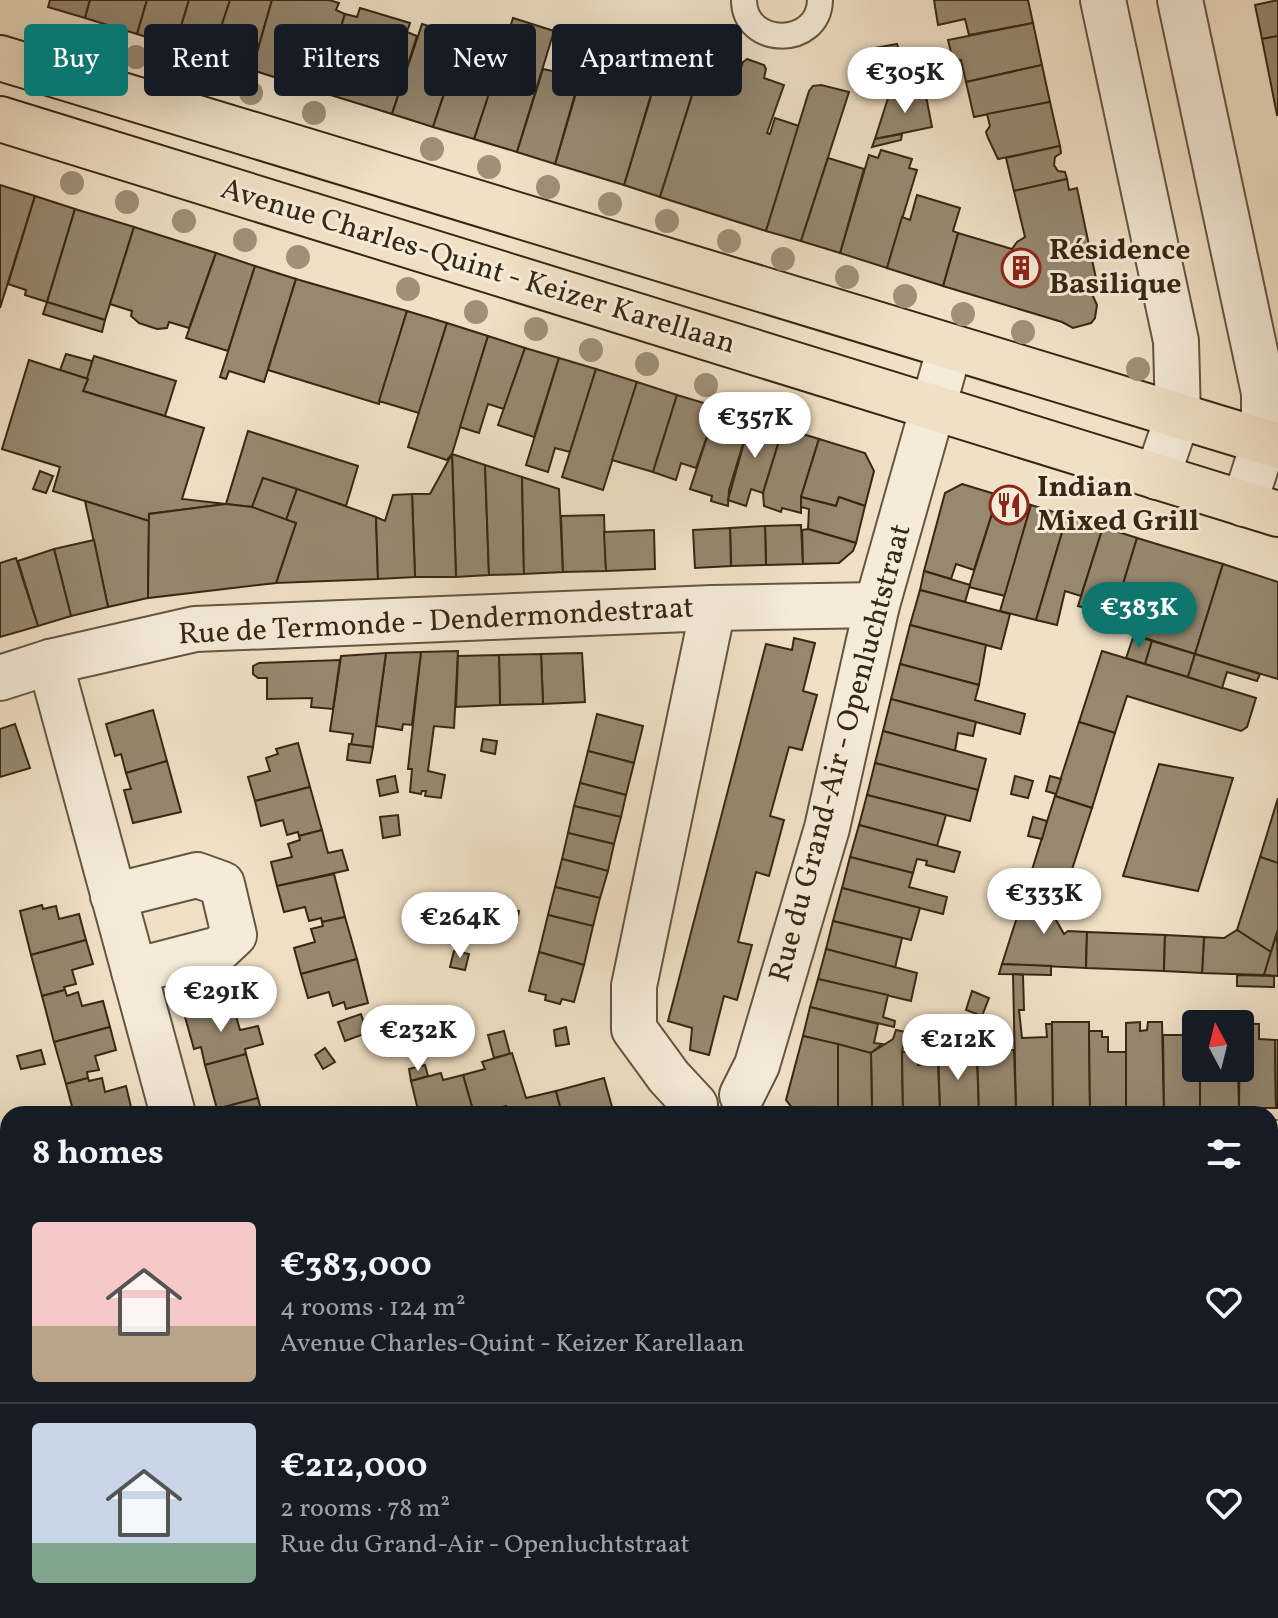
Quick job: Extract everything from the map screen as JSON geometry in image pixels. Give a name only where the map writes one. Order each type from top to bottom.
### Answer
[{"type":"main road","name":"Avenue Charles-Quint - Keizer Karellaan","points":[[0,58],[1271,444]]},
{"type":"main road","name":"Avenue Charles-Quint - Keizer Karellaan","points":[[0,119],[1261,509]]},
{"type":"street","points":[[1103,0],[1176,341],[1178,416],[1157,477]]},
{"type":"street","points":[[1180,0],[1264,393],[1271,444],[1261,509]]},
{"type":"street","name":"Rue du Grand-Air - Openluchtstraat","points":[[697,1106],[712,1094],[732,1092],[752,1105],[757,1065],[827,828],[877,605],[950,347]]},
{"type":"street","name":"Rue de Termonde - Dendermondestraat","points":[[0,678],[50,662],[195,629],[713,608],[877,605]]},
{"type":"street","points":[[689,1106],[634,1029],[634,986],[713,608]]},
{"type":"street","points":[[50,662],[171,1106]]},
{"type":"street","points":[[113,896],[197,875],[222,884],[234,935],[219,949],[134,971]]},
{"type":"lane","points":[[744,0],[744,9],[758,30],[782,38],[805,30],[820,10],[820,0]]},
{"type":"building","points":[[50,0],[90,0],[85,18],[48,7]]},
{"type":"building","points":[[90,0],[147,0],[137,34],[128,31],[128,24],[104,24],[85,18]]},
{"type":"building","points":[[147,0],[189,0],[182,24],[144,24],[144,36],[137,34]]},
{"type":"building","points":[[189,0],[230,0],[222,24],[182,24]]},
{"type":"building","points":[[230,0],[272,0],[258,49],[258,24],[222,24]]},
{"type":"building","points":[[272,0],[329,0],[339,3],[336,10],[345,14],[342,24],[274,24],[274,77],[258,72],[258,49]]},
{"type":"building","points":[[934,0],[1028,0],[1033,23],[969,35],[965,19],[938,25]]},
{"type":"building","points":[[1278,0],[1278,36],[1262,39],[1255,5]]},
{"type":"building","points":[[360,8],[410,23],[408,29],[408,24],[342,24],[345,14],[357,17]]},
{"type":"building","points":[[513,18],[532,24],[511,24]]},
{"type":"building","points":[[1033,23],[1042,65],[966,82],[961,60],[953,61],[948,40]]},
{"type":"building","points":[[424,25],[424,96],[443,96],[433,127],[392,114],[398,96],[408,96],[408,66]]},
{"type":"building","points":[[536,25],[552,30],[536,90]]},
{"type":"building","points":[[408,32],[417,36],[408,64]]},
{"type":"building","points":[[1278,36],[1278,115],[1277,115],[1262,39]]},
{"type":"building","points":[[897,44],[900,52],[865,59],[864,50]]},
{"type":"building","points":[[747,59],[764,65],[764,78],[784,85],[767,133],[770,134],[775,118],[799,126],[766,231],[660,197],[692,96],[742,96],[743,62]]},
{"type":"building","points":[[1042,65],[1050,102],[974,117],[966,82]]},
{"type":"building","points":[[543,69],[552,71],[552,96],[575,96],[555,164],[517,152]]},
{"type":"building","points":[[813,86],[849,92],[801,241],[766,231],[809,91]]},
{"type":"building","points":[[925,91],[932,127],[875,139],[888,98]]},
{"type":"building","points":[[334,96],[398,96],[392,114]]},
{"type":"building","points":[[443,96],[488,96],[474,139],[433,127]]},
{"type":"building","points":[[488,96],[534,96],[517,152],[474,139]]},
{"type":"building","points":[[575,96],[651,96],[624,185],[555,164]]},
{"type":"building","points":[[651,96],[692,96],[660,197],[624,185]]},
{"type":"building","points":[[1050,102],[1060,146],[998,159],[986,132],[990,126],[987,114]]},
{"type":"building","points":[[902,134],[901,140],[872,147],[875,139]]},
{"type":"building","points":[[1060,146],[1061,153],[1055,157],[1054,165],[1058,171],[1065,172],[1067,179],[1014,191],[1006,158]]},
{"type":"building","points":[[881,150],[912,159],[909,168],[917,170],[887,268],[840,253],[869,155],[878,158]]},
{"type":"building","points":[[828,158],[864,169],[840,253],[801,241]]},
{"type":"building","name":"Résidence Basilique","points":[[1067,179],[1069,190],[1077,188],[1098,288],[1092,294],[1097,305],[1091,323],[1073,328],[943,286],[958,233],[1012,249],[1025,237],[1014,191]]},
{"type":"building","points":[[0,185],[35,196],[0,308]]},
{"type":"building","points":[[917,195],[960,208],[953,231],[958,233],[943,286],[887,268],[902,217],[910,220]]},
{"type":"building","points":[[35,196],[75,209],[47,302],[25,295],[26,290],[8,284]]},
{"type":"building","points":[[75,209],[134,227],[105,320],[47,302]]},
{"type":"building","points":[[134,227],[216,253],[189,328],[169,322],[167,328],[157,329],[139,323],[131,316],[132,311],[110,304]]},
{"type":"building","points":[[216,253],[255,266],[228,351],[186,338]]},
{"type":"building","points":[[255,266],[296,279],[264,382],[229,371],[226,379],[220,377]]},
{"type":"building","points":[[296,279],[407,311],[379,404],[268,370]]},
{"type":"building","points":[[47,302],[105,320],[102,332],[43,314]]},
{"type":"building","points":[[407,311],[447,323],[419,413],[379,401]]},
{"type":"building","points":[[447,323],[488,336],[452,454],[447,460],[408,447]]},
{"type":"building","points":[[488,336],[525,348],[504,409],[488,404],[479,433],[460,427]]},
{"type":"building","points":[[525,348],[559,358],[534,437],[498,425]]},
{"type":"building","points":[[66,354],[92,361],[88,379],[60,370]]},
{"type":"building","points":[[94,356],[176,381],[165,416],[83,391]]},
{"type":"building","points":[[559,358],[596,369],[570,452],[555,448],[548,472],[526,465]]},
{"type":"building","points":[[29,360],[88,379],[83,391],[204,428],[182,499],[226,504],[149,514],[149,521],[53,491],[60,467],[2,449]]},
{"type":"building","points":[[596,369],[637,382],[603,490],[562,477]]},
{"type":"building","points":[[637,382],[677,395],[653,472],[612,460]]},
{"type":"building","points":[[677,395],[717,407],[696,468],[681,463],[676,480],[653,472]]},
{"type":"building","points":[[717,407],[751,418],[729,490],[728,506],[711,501],[712,496],[690,489]]},
{"type":"building","points":[[751,418],[783,428],[763,493],[751,489],[746,506],[728,500]]},
{"type":"building","points":[[783,428],[819,439],[801,497],[801,513],[782,508],[781,512],[764,506],[763,493]]},
{"type":"building","points":[[248,431],[358,466],[346,506],[263,478],[252,507],[226,504]]},
{"type":"building","points":[[819,439],[865,453],[874,471],[865,506],[839,497],[836,506],[801,497]]},
{"type":"building","points":[[452,454],[485,465],[489,575],[456,577]]},
{"type":"building","points":[[452,454],[456,577],[415,577],[412,494],[430,494]]},
{"type":"building","points":[[485,465],[522,477],[524,574],[489,575]]},
{"type":"building","points":[[40,471],[53,476],[46,493],[33,489]]},
{"type":"building","points":[[522,477],[559,489],[563,572],[524,574]]},
{"type":"building","points":[[263,478],[297,489],[286,520],[252,507]]},
{"type":"building","points":[[962,484],[998,495],[974,570],[956,564],[951,579],[924,571],[945,493]]},
{"type":"building","points":[[297,489],[376,517],[378,579],[276,583],[296,523],[286,520]]},
{"type":"building","points":[[412,494],[415,577],[378,579],[376,517],[385,521],[393,495]]},
{"type":"building","points":[[998,495],[1031,505],[1005,596],[969,587]]},
{"type":"building","points":[[801,497],[836,506],[839,497],[865,506],[856,543],[808,529],[809,509],[801,507]]},
{"type":"building","points":[[85,501],[149,521],[148,598],[108,607]]},
{"type":"building","points":[[226,504],[252,507],[296,523],[276,583],[148,598],[149,514]]},
{"type":"building","points":[[1031,505],[1067,516],[1036,620],[1000,611]]},
{"type":"building","points":[[604,515],[606,571],[563,572],[561,516]]},
{"type":"building","points":[[1067,516],[1103,527],[1081,596],[1065,591],[1057,625],[1036,620]]},
{"type":"building","points":[[801,525],[803,564],[766,565],[765,526]]},
{"type":"building","points":[[765,526],[766,565],[731,566],[730,528]]},
{"type":"building","points":[[1103,527],[1137,538],[1110,627],[1090,621],[1093,610],[1078,606]]},
{"type":"building","points":[[730,528],[731,566],[695,568],[693,530]]},
{"type":"building","points":[[654,530],[655,569],[606,571],[604,532]]},
{"type":"building","points":[[802,530],[856,543],[853,551],[839,563],[803,564]]},
{"type":"building","points":[[1137,538],[1223,564],[1195,654],[1110,627]]},
{"type":"building","points":[[94,540],[108,607],[71,616],[54,549]]},
{"type":"building","points":[[54,549],[71,616],[38,626],[18,561]]},
{"type":"building","points":[[16,558],[38,626],[0,637],[0,563]]},
{"type":"building","points":[[1223,564],[1278,582],[1278,679],[1195,654]]},
{"type":"building","points":[[924,571],[970,585],[965,602],[920,590]]},
{"type":"building","points":[[920,590],[1010,614],[1001,649],[910,625]]},
{"type":"building","points":[[910,625],[986,645],[979,685],[900,664]]},
{"type":"building","points":[[1134,635],[1152,641],[1145,664],[1126,658]]},
{"type":"building","points":[[794,638],[815,643],[803,691],[817,695],[802,750],[789,747],[770,816],[784,820],[769,876],[756,872],[738,942],[752,945],[737,1000],[724,996],[709,1055],[690,1050],[692,1028],[668,1021],[766,644],[792,650]]},
{"type":"building","points":[[1152,641],[1195,654],[1188,677],[1145,664]]},
{"type":"building","points":[[458,651],[454,728],[434,726],[428,771],[445,775],[441,798],[425,796],[426,791],[421,794],[410,792],[412,769],[408,769],[421,652]]},
{"type":"building","points":[[1102,651],[1256,698],[1247,727],[1241,731],[1127,696],[1115,733],[1079,722]]},
{"type":"building","points":[[421,652],[412,725],[403,724],[402,730],[376,726],[386,653]]},
{"type":"building","points":[[386,653],[373,747],[351,745],[353,734],[330,731],[341,656]]},
{"type":"building","points":[[582,653],[585,702],[543,704],[541,654]]},
{"type":"building","points":[[541,654],[543,704],[500,705],[499,655]]},
{"type":"building","points":[[1195,654],[1260,674],[1257,681],[1227,672],[1222,688],[1188,677]]},
{"type":"building","points":[[499,655],[500,705],[456,707],[458,656]]},
{"type":"building","points":[[340,660],[333,709],[311,707],[312,698],[267,699],[267,678],[258,678],[253,674],[253,666],[259,663]]},
{"type":"building","points":[[900,664],[979,685],[975,700],[1025,714],[1020,734],[891,699]]},
{"type":"building","points":[[891,699],[976,722],[973,736],[958,733],[955,751],[883,731]]},
{"type":"building","points":[[153,710],[167,761],[126,773],[121,754],[115,756],[106,724]]},
{"type":"building","points":[[597,714],[643,726],[634,763],[588,751]]},
{"type":"building","points":[[1079,722],[1115,733],[1092,808],[1055,796]]},
{"type":"building","points":[[15,724],[30,768],[0,777],[0,729]]},
{"type":"building","points":[[883,731],[986,759],[978,790],[875,763]]},
{"type":"building","points":[[483,739],[497,741],[495,754],[481,751]]},
{"type":"building","points":[[298,743],[310,787],[255,801],[248,777],[270,771],[266,758],[278,754],[276,749]]},
{"type":"building","points":[[349,744],[373,747],[370,763],[347,760]]},
{"type":"building","points":[[588,751],[634,763],[626,795],[580,783]]},
{"type":"building","points":[[167,761],[181,812],[133,823],[124,790],[131,789],[126,773]]},
{"type":"building","points":[[875,763],[978,790],[970,821],[867,795]]},
{"type":"building","points":[[1159,764],[1233,778],[1198,891],[1123,876]]},
{"type":"building","points":[[395,776],[398,792],[380,796],[377,780]]},
{"type":"building","points":[[1015,776],[1033,781],[1028,798],[1011,794]]},
{"type":"building","points":[[1050,776],[1061,779],[1056,794],[1046,791]]},
{"type":"building","points":[[580,783],[626,795],[621,817],[574,806]]},
{"type":"building","points":[[310,787],[322,830],[299,836],[298,832],[287,835],[283,820],[261,826],[255,801]]},
{"type":"building","points":[[867,795],[946,815],[937,846],[859,825]]},
{"type":"building","points":[[1055,796],[1092,808],[1062,900],[1026,889]]},
{"type":"building","points":[[1278,798],[1278,863],[1260,857]]},
{"type":"building","points":[[574,806],[621,817],[614,844],[568,833]]},
{"type":"building","points":[[398,815],[400,835],[383,838],[380,817]]},
{"type":"building","points":[[1033,817],[1047,821],[1042,839],[1028,836]]},
{"type":"building","points":[[859,825],[960,852],[954,872],[926,865],[927,861],[917,859],[913,873],[850,857]]},
{"type":"building","points":[[322,830],[328,853],[342,850],[348,870],[277,886],[271,862],[292,857],[288,844],[300,840],[299,836]]},
{"type":"building","points":[[568,833],[614,844],[608,871],[562,859]]},
{"type":"building","points":[[850,857],[913,873],[909,887],[947,897],[943,914],[842,888]]},
{"type":"building","points":[[1260,857],[1278,863],[1278,929],[1271,952],[1237,930]]},
{"type":"building","points":[[562,859],[608,871],[600,898],[555,887]]},
{"type":"building","points":[[334,874],[345,917],[322,922],[321,918],[309,921],[305,907],[284,912],[277,886]]},
{"type":"building","points":[[555,887],[600,898],[593,926],[548,915]]},
{"type":"building","points":[[842,888],[920,908],[911,940],[833,921]]},
{"type":"building","points":[[1026,889],[1062,900],[1056,920],[1064,934],[1068,931],[1087,932],[1086,968],[1002,964]]},
{"type":"building","points":[[42,905],[43,909],[56,906],[59,919],[79,914],[86,940],[31,955],[20,911]]},
{"type":"building","points":[[502,908],[519,911],[516,927],[499,923]]},
{"type":"building","points":[[548,915],[593,926],[584,965],[539,952]]},
{"type":"building","points":[[345,917],[357,959],[301,974],[294,948],[315,942],[311,929],[323,926],[322,922]]},
{"type":"building","points":[[833,921],[902,938],[895,968],[826,949]]},
{"type":"building","points":[[1237,930],[1271,952],[1264,975],[1202,973],[1204,937],[1224,938]]},
{"type":"building","points":[[1087,932],[1165,935],[1164,971],[1086,968]]},
{"type":"building","points":[[1277,933],[1278,976],[1264,975],[1271,952]]},
{"type":"building","points":[[1165,935],[1204,937],[1202,973],[1164,971]]},
{"type":"building","points":[[86,940],[93,964],[72,970],[76,984],[42,996],[31,955]]},
{"type":"building","points":[[826,949],[917,973],[911,1001],[818,979]]},
{"type":"building","points":[[454,951],[469,954],[465,970],[450,967]]},
{"type":"building","points":[[539,952],[584,965],[574,1002],[562,999],[560,1004],[545,1000],[546,995],[529,991]]},
{"type":"building","points":[[357,959],[368,1003],[346,1009],[344,1002],[333,1006],[329,992],[308,998],[301,974]]},
{"type":"building","points":[[1002,964],[1051,966],[1051,975],[999,974]]},
{"type":"building","points":[[1013,974],[1023,975],[1024,1010],[1019,1010],[1022,1038],[1047,1037],[1046,1024],[1052,1024],[1053,1106],[1016,1106]]},
{"type":"building","points":[[1237,975],[1274,976],[1274,987],[1237,986]]},
{"type":"building","points":[[818,979],[888,995],[883,1017],[895,1021],[894,1027],[810,1007]]},
{"type":"building","points":[[65,990],[67,996],[78,992],[82,1006],[103,1001],[110,1027],[54,1042],[42,996]]},
{"type":"building","points":[[972,991],[989,998],[982,1016],[966,1010]]},
{"type":"building","points":[[232,1002],[240,1030],[258,1026],[263,1044],[245,1049],[246,1054],[205,1065],[201,1047],[194,1049],[185,1017]]},
{"type":"building","points":[[810,1007],[878,1024],[874,1043],[882,1044],[871,1053],[803,1036]]},
{"type":"building","points":[[361,1014],[367,1033],[345,1041],[338,1022]]},
{"type":"building","points":[[1052,1022],[1089,1022],[1090,1106],[1053,1106]]},
{"type":"building","points":[[1140,1022],[1140,1031],[1147,1030],[1148,1022],[1162,1022],[1164,1106],[1126,1106],[1126,1023]]},
{"type":"building","points":[[1254,1024],[1259,1024],[1259,1039],[1275,1040],[1276,1106],[1239,1106],[1239,1082],[1254,1082]]},
{"type":"building","points":[[110,1027],[116,1050],[95,1056],[99,1070],[87,1072],[88,1078],[66,1084],[54,1042]]},
{"type":"building","points":[[566,1027],[569,1044],[556,1046],[554,1030]]},
{"type":"building","points":[[896,1030],[906,1032],[902,1052],[903,1106],[872,1106],[871,1053],[893,1039]]},
{"type":"building","points":[[504,1031],[510,1054],[494,1058],[488,1035]]},
{"type":"building","points":[[1089,1031],[1102,1031],[1102,1037],[1108,1037],[1108,1052],[1126,1052],[1126,1106],[1090,1106]]},
{"type":"building","points":[[1163,1035],[1182,1035],[1182,1082],[1200,1082],[1200,1106],[1164,1106]]},
{"type":"building","points":[[803,1036],[838,1044],[838,1106],[791,1106],[786,1100]]},
{"type":"building","points":[[1275,1040],[1278,1040],[1278,1106]]},
{"type":"building","points":[[838,1044],[871,1053],[872,1106],[838,1106]]},
{"type":"building","points":[[325,1048],[335,1062],[323,1069],[315,1055]]},
{"type":"building","points":[[938,1048],[958,1048],[957,1057],[977,1057],[979,1106],[940,1106]]},
{"type":"building","points":[[41,1050],[45,1064],[21,1069],[17,1056]]},
{"type":"building","points":[[977,1050],[1014,1050],[1016,1106],[979,1106]]},
{"type":"building","points":[[902,1052],[918,1052],[918,1065],[938,1064],[940,1106],[903,1106]]},
{"type":"building","points":[[512,1053],[526,1098],[556,1091],[560,1106],[472,1106],[463,1075],[485,1069],[482,1062]]},
{"type":"building","points":[[246,1054],[258,1098],[216,1106],[205,1065]]},
{"type":"building","points":[[425,1065],[428,1076],[411,1081],[409,1069]]},
{"type":"building","points":[[441,1073],[443,1080],[463,1075],[472,1106],[417,1106],[411,1081]]},
{"type":"building","points":[[102,1078],[105,1092],[126,1086],[131,1106],[72,1106],[66,1084]]},
{"type":"building","points":[[604,1078],[612,1106],[560,1106],[556,1091]]},
{"type":"building","points":[[1200,1082],[1238,1082],[1239,1106],[1200,1106]]},
{"type":"building","points":[[258,1098],[260,1106],[228,1106]]},
{"type":"place","name":"Résidence Basilique","points":[[1021,268]]},
{"type":"place","name":"Indian Mixed Grill","points":[[1009,505]]}]
